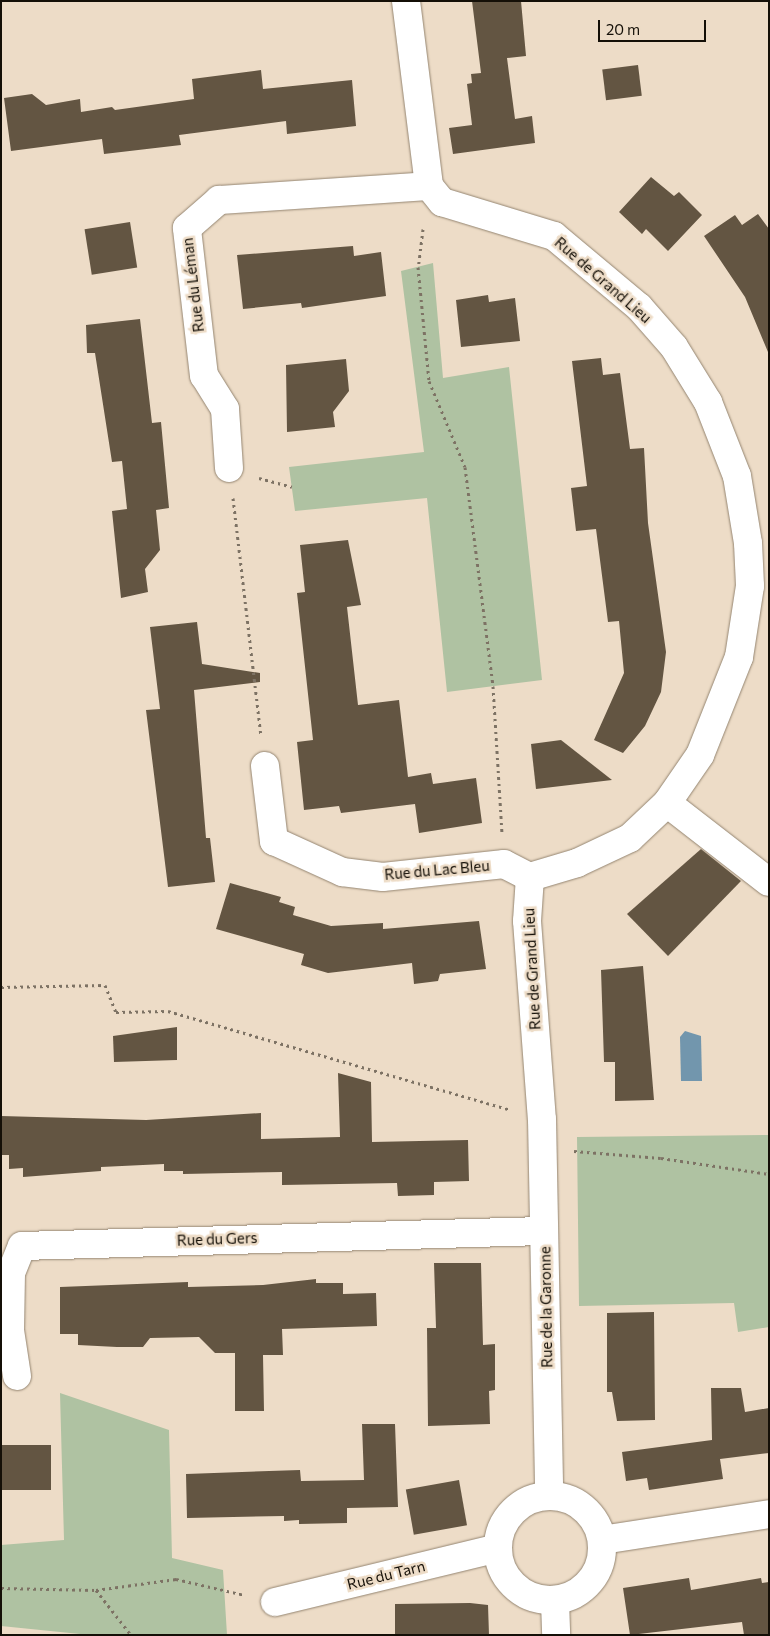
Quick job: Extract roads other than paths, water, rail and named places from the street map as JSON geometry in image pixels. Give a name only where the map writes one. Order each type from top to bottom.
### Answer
[{"type":"street","points":[[406,1],[429,186]]},
{"type":"street","name":"Rue du Léman","points":[[229,468],[225,409],[204,376],[187,228],[218,200],[429,186]]},
{"type":"street","name":"Rue de Grand Lieu","points":[[429,186],[442,202],[554,236],[638,307],[674,347],[699,386],[737,476],[748,543],[750,586],[739,657],[700,755],[667,803],[630,838],[577,863],[530,877],[526,921],[542,1119]]},
{"type":"street","name":"Rue du Lac Bleu","points":[[265,766],[274,840],[342,872],[383,876],[504,864],[530,877]]},
{"type":"street","points":[[667,803],[769,882]]},
{"type":"street","name":"Rue de la Garonne","points":[[542,1119],[549,1496]]},
{"type":"street","name":"Rue du Gers","points":[[17,1376],[10,1330],[11,1273],[22,1246],[544,1230]]},
{"type":"street","points":[[549,1496],[564,1498],[589,1513],[602,1540],[596,1574],[571,1596],[555,1601],[521,1592],[509,1581],[498,1548],[507,1518],[526,1502],[549,1496]]},
{"type":"street","points":[[602,1540],[769,1514]]},
{"type":"street","name":"Rue du Tarn","points":[[275,1602],[498,1548]]},
{"type":"street","points":[[555,1601],[556,1635]]},
{"type":"water","points":[[685,1031],[701,1036],[702,1081],[681,1081],[680,1037]]}]
